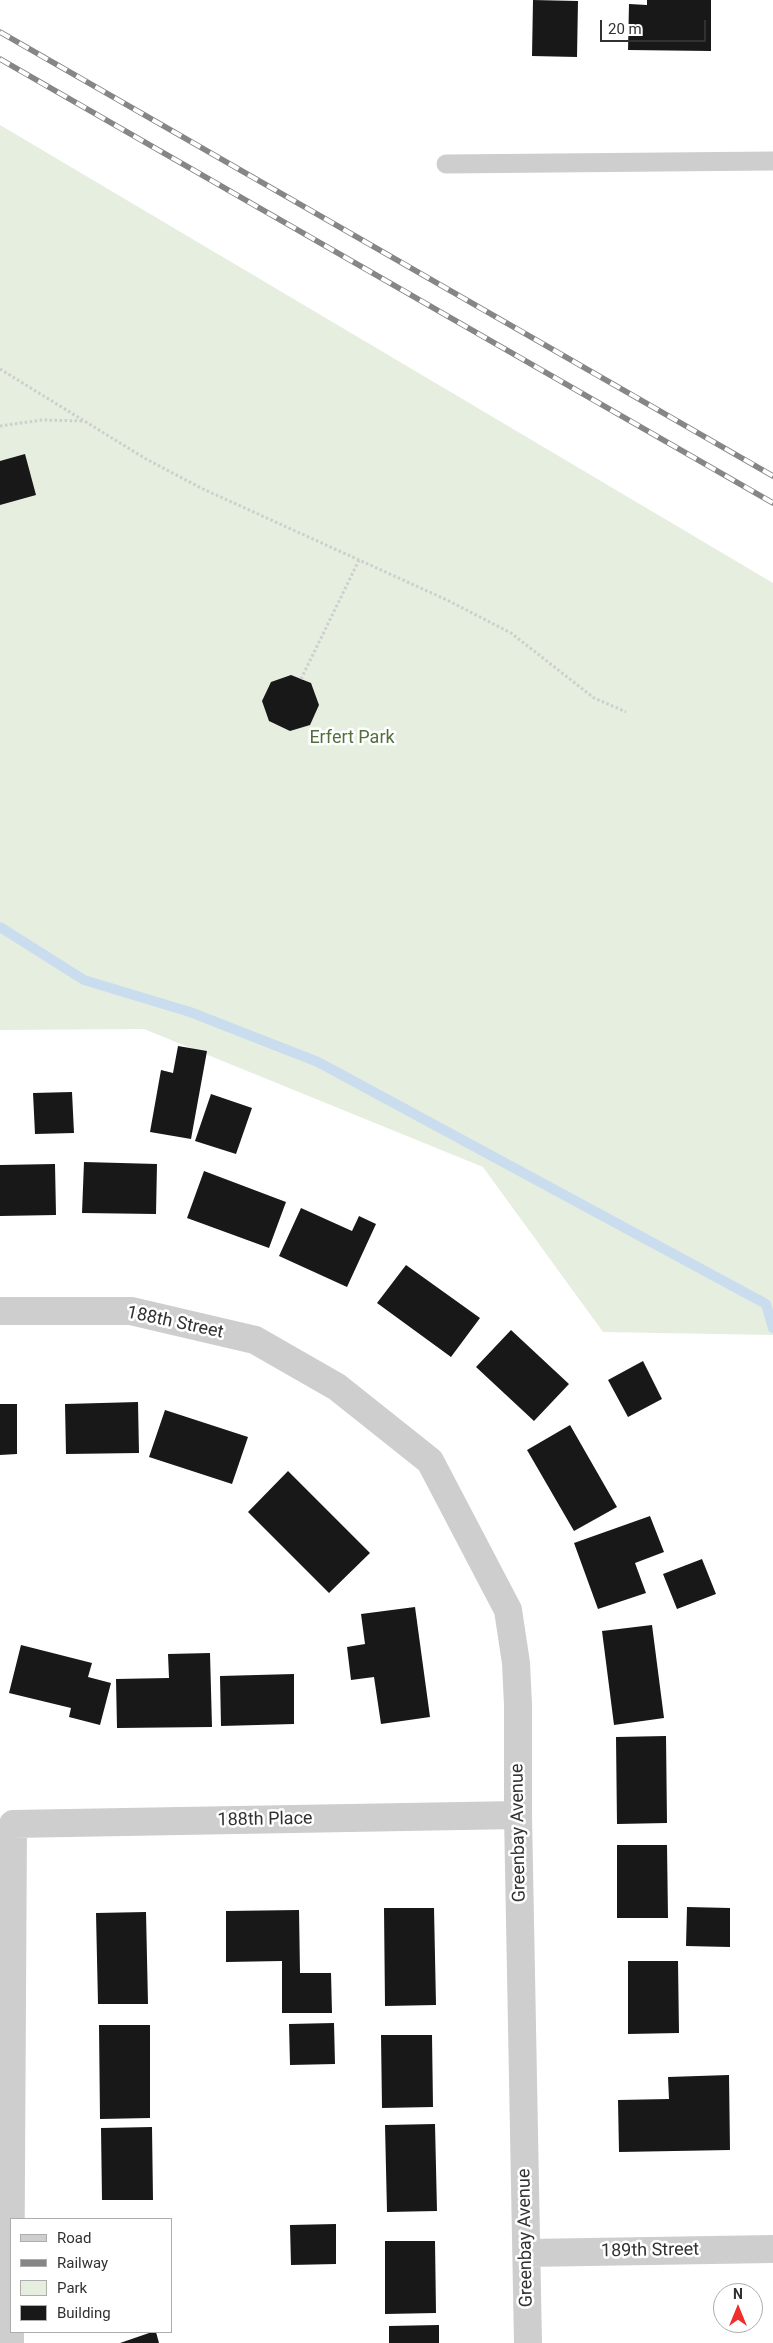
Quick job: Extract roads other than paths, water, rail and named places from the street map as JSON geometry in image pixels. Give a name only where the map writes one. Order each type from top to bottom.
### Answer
[{"type":"street","name":"188th Street","points":[[0,1310],[131,1311],[255,1340],[337,1387]]},
{"type":"street","name":"Greenbay Avenue","points":[[337,1387],[430,1462],[508,1610],[516,1663],[518,1705],[518,1816],[528,2343]]},
{"type":"street","name":"188th Place","points":[[11,2218],[13,1824],[518,1816]]},
{"type":"street","name":"189th Street","points":[[527,2253],[773,2249]]},
{"type":"lane","points":[[446,164],[773,161]]},
{"type":"waterway","points":[[0,927],[84,980],[190,1012],[318,1062],[766,1304],[773,1328]]},
{"type":"railway","points":[[0,32],[773,476]]},
{"type":"railway","points":[[0,59],[773,503]]},
{"type":"park label","name":"Erfert Park","points":[[352,738]]}]
